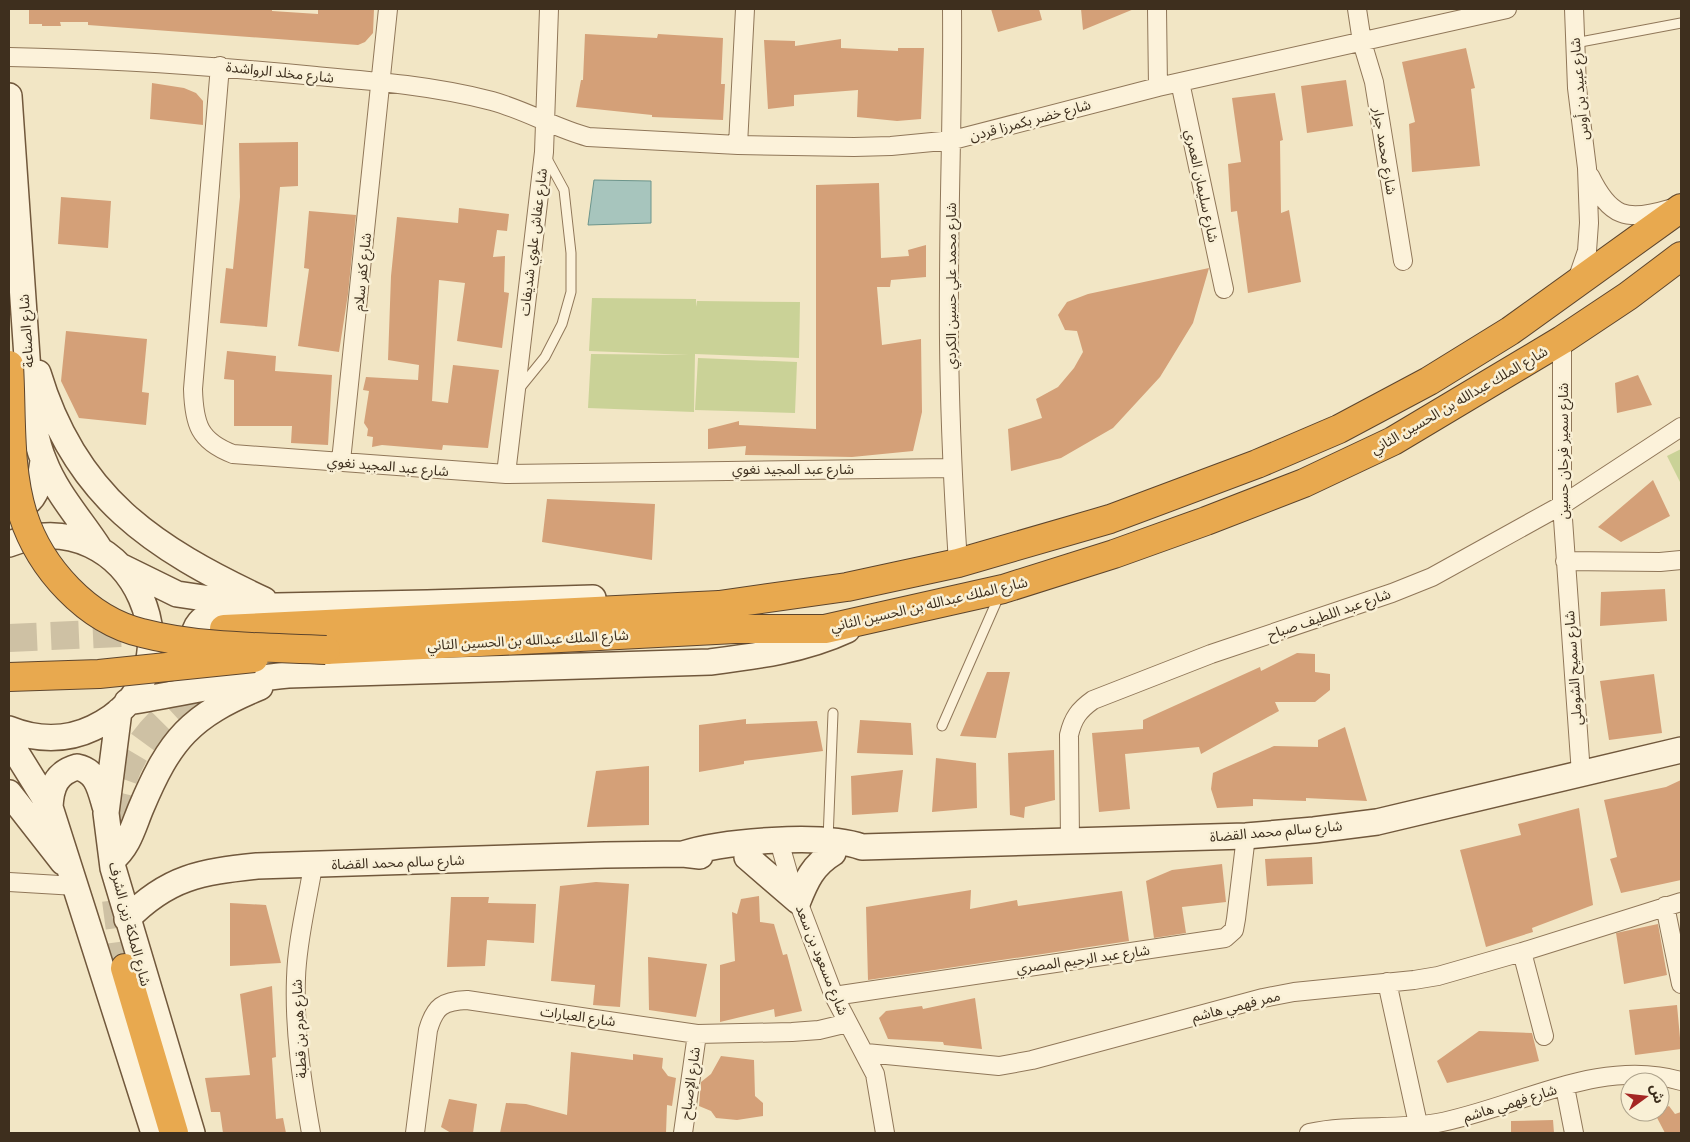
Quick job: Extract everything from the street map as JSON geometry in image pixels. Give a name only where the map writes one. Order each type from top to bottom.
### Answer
[{"type":"highway","name":"شارع الملك عبدالله بن الحسين الثاني","points":[[224,629],[282,622],[719,605],[847,587],[958,563],[1110,519],[1239,471],[1339,429],[1437,376],[1510,331],[1681,207]]},
{"type":"highway","name":"شارع الملك عبدالله بن الحسين الثاني","points":[[9,678],[159,670],[326,650],[734,629],[825,629],[1002,589],[1114,554],[1304,483],[1393,441],[1562,340],[1628,296],[1681,256]]},
{"type":"highway","points":[[9,365],[12,444],[17,490],[23,514],[43,556],[73,595],[107,618],[141,633],[222,644],[326,650]]},
{"type":"highway","points":[[124,968],[174,1133]]},
{"type":"main road","name":"شارع الصناعة","points":[[9,96],[31,404],[44,461],[61,493],[99,548]]},
{"type":"main road","points":[[26,335],[42,386],[59,428],[81,465],[106,497],[130,520],[175,554],[223,581],[282,622]]},
{"type":"main road","points":[[9,499],[22,503],[32,498],[38,487],[44,461]]},
{"type":"main road","points":[[9,544],[36,536],[69,537],[99,548],[122,567],[177,594],[244,604],[282,622]]},
{"type":"main road","points":[[9,729],[41,738],[62,737],[83,732],[102,724],[123,706],[140,683],[150,651],[150,628],[142,595],[122,567]]},
{"type":"main road","points":[[244,604],[222,610],[200,621],[194,632],[196,652],[200,662],[210,671],[228,676],[261,678]]},
{"type":"main road","points":[[123,706],[261,678],[288,675],[710,662],[759,656],[807,646],[872,619]]},
{"type":"main road","points":[[112,860],[129,839],[162,761],[189,728],[232,698],[288,675]]},
{"type":"main road","name":"شارع الملكة زين الشرف","points":[[123,706],[106,813],[112,860],[127,918],[192,1133]]},
{"type":"main road","points":[[9,741],[50,807],[75,880],[99,965],[154,1133]]},
{"type":"main road","name":"شارع سالم محمد القضاة","points":[[683,854],[719,846],[780,849],[1246,836],[1377,822],[1681,750]]},
{"type":"main road","points":[[50,807],[53,784],[64,773],[77,768],[91,772],[96,780],[106,813]]},
{"type":"main road","points":[[9,794],[75,880]]},
{"type":"main road","points":[[747,858],[798,901],[810,874],[831,847]]},
{"type":"main road","name":"شارع سالم محمد القضاة","points":[[127,918],[142,903],[160,890],[201,874],[257,866],[313,866],[683,854],[747,858],[780,849]]},
{"type":"street","name":"شارع كفر سلام","points":[[341,462],[382,82],[388,9]]},
{"type":"street","name":"شارع عفاش علوي شديفات","points":[[506,474],[544,152],[549,9]]},
{"type":"street","points":[[738,145],[745,9]]},
{"type":"street","name":"شارع محمد علي حسين الكردي","points":[[952,9],[953,140],[949,286],[952,468],[958,563]]},
{"type":"street","points":[[1157,9],[1158,88]]},
{"type":"street","name":"شارع محمد جرار","points":[[1357,9],[1362,42],[1374,82],[1403,261]]},
{"type":"street","name":"شارع خضر بكمرزا قردن","points":[[546,123],[588,137],[738,145],[891,146],[953,140],[1180,82],[1507,9]]},
{"type":"street","name":"شارع عبيد بن أوس","points":[[1574,9],[1577,88],[1587,168],[1589,240],[1576,283]]},
{"type":"street","name":"شارع مخلد الرواشدة","points":[[9,57],[103,59],[220,66],[382,82],[492,101],[546,123]]},
{"type":"street","name":"شارع عبد المجيد نغوي","points":[[220,66],[193,389],[194,411],[197,424],[204,436],[216,448],[233,454],[506,474],[952,468]]},
{"type":"street","name":"شارع سليمان العمري","points":[[1180,82],[1224,289]]},
{"type":"street","name":"شارع عبيد بن أوس","points":[[1587,168],[1602,200],[1617,211],[1635,216],[1681,207]]},
{"type":"street","name":"شارع سمير فرحان حسين","points":[[1562,340],[1562,506],[1565,561]]},
{"type":"street","name":"شارع عبد اللطيف صباح","points":[[1070,840],[1069,735],[1072,721],[1080,710],[1093,700],[1211,654],[1392,593],[1432,576],[1486,549],[1562,506],[1681,427]]},
{"type":"street","points":[[1565,561],[1660,562],[1681,560]]},
{"type":"street","name":"شارع سميح الشوملي","points":[[1565,561],[1581,774]]},
{"type":"street","name":"شارع عبد الرحيم المصري","points":[[834,996],[1225,938],[1234,930],[1246,836]]},
{"type":"street","name":"شارع مسعود بن سعد","points":[[780,849],[834,996],[866,1053],[879,1085],[885,1133]]},
{"type":"street","name":"شارع هرم بن قطبة","points":[[311,1133],[301,1077],[296,1018],[296,978],[313,866]]},
{"type":"street","points":[[9,882],[75,880]]},
{"type":"street","points":[[1673,904],[1681,984]]},
{"type":"street","name":"ممر فهمي هاشم","points":[[866,1053],[999,1066],[1032,1060],[1263,998],[1294,992],[1438,976],[1522,952],[1673,904]]},
{"type":"street","points":[[1522,952],[1544,1036]]},
{"type":"street","points":[[1387,982],[1419,1129]]},
{"type":"street","name":"شارع العبارات","points":[[416,1133],[428,1030],[432,1016],[439,1007],[450,1001],[467,1000],[697,1034],[792,1032],[819,1030],[848,1024]]},
{"type":"street","name":"شارع الإصباح","points":[[683,1133],[697,1034]]},
{"type":"street","name":"شارع فهمي هاشم","points":[[1308,1133],[1419,1129],[1595,1077],[1652,1076],[1681,1081]]},
{"type":"street","points":[[1564,1086],[1574,1133]]},
{"type":"lane","points":[[1575,43],[1681,23]]},
{"type":"lane","points":[[515,394],[545,357],[562,324],[571,292],[572,253],[564,190],[544,152]]},
{"type":"lane","points":[[942,726],[1002,589]]},
{"type":"lane","points":[[831,847],[833,713]]},
{"type":"green space","points":[[592,298],[696,299],[696,307],[697,301],[800,302],[799,358],[695,354],[694,412],[588,408],[591,354],[689,355],[589,351]]},
{"type":"green space","points":[[698,358],[797,362],[795,413],[695,410]]},
{"type":"green space","points":[[1681,449],[1681,482],[1680,482],[1667,456]]},
{"type":"water","points":[[594,180],[651,181],[651,223],[588,225]]},
{"type":"building","points":[[29,9],[272,9],[272,11],[318,14],[318,9],[374,9],[373,33],[365,42],[358,45],[88,25],[88,22],[60,22],[61,26],[42,26],[42,24],[29,24]]},
{"type":"building","points":[[991,9],[1039,9],[1042,20],[998,32]]},
{"type":"building","points":[[1081,9],[1134,9],[1083,30]]},
{"type":"building","points":[[585,34],[657,38],[658,34],[723,38],[721,84],[725,84],[723,120],[652,117],[652,115],[576,107],[581,80],[583,80]]},
{"type":"building","points":[[841,39],[841,48],[898,51],[898,48],[924,48],[921,119],[897,121],[857,117],[858,90],[794,95],[794,106],[768,109],[764,40],[795,41],[795,46]]},
{"type":"building","points":[[1466,48],[1475,88],[1471,89],[1480,166],[1412,172],[1409,124],[1415,122],[1402,62]]},
{"type":"building","points":[[1346,80],[1353,126],[1307,133],[1301,86]]},
{"type":"building","points":[[152,83],[184,88],[196,93],[203,101],[203,125],[150,119]]},
{"type":"building","points":[[1275,93],[1283,140],[1280,141],[1281,213],[1289,210],[1301,282],[1248,293],[1237,211],[1231,212],[1228,164],[1241,162],[1232,98]]},
{"type":"building","points":[[298,142],[298,186],[280,187],[267,327],[220,323],[226,268],[233,269],[240,197],[239,143]]},
{"type":"building","points":[[879,183],[881,258],[909,256],[908,250],[926,245],[926,277],[891,280],[890,287],[877,287],[882,345],[921,339],[922,412],[913,451],[852,457],[745,455],[746,446],[708,449],[708,429],[739,421],[739,425],[816,429],[816,185]]},
{"type":"building","points":[[61,197],[111,201],[108,248],[58,244]]},
{"type":"building","points":[[459,208],[509,214],[507,231],[497,230],[493,257],[505,256],[504,292],[509,293],[502,348],[457,341],[465,283],[439,280],[432,401],[448,403],[453,365],[499,370],[488,448],[443,445],[442,450],[382,445],[372,447],[373,437],[367,436],[368,429],[364,423],[369,391],[363,390],[366,377],[418,380],[419,365],[388,360],[391,276],[397,217],[458,223]]},
{"type":"building","points":[[309,211],[356,215],[348,294],[339,352],[298,346],[309,269],[304,268]]},
{"type":"building","points":[[1209,268],[1193,323],[1160,377],[1113,428],[1061,458],[1011,471],[1008,429],[1042,418],[1036,399],[1058,387],[1074,368],[1083,352],[1077,331],[1065,330],[1058,315],[1067,302],[1088,294]]},
{"type":"building","points":[[66,331],[147,339],[142,392],[149,393],[146,425],[79,418],[61,381]]},
{"type":"building","points":[[227,351],[276,356],[275,371],[332,375],[328,445],[291,443],[292,426],[234,426],[234,380],[224,379]]},
{"type":"building","points":[[1638,375],[1652,405],[1617,413],[1615,383]]},
{"type":"building","points":[[1653,480],[1670,516],[1621,542],[1598,527]]},
{"type":"building","points":[[547,499],[655,504],[652,560],[542,542]]},
{"type":"building","points":[[1665,589],[1667,621],[1600,626],[1601,592]]},
{"type":"building","points":[[1297,653],[1315,654],[1315,672],[1330,674],[1330,690],[1315,702],[1275,702],[1279,711],[1201,754],[1199,747],[1125,754],[1130,809],[1099,812],[1092,733],[1143,729],[1143,720],[1260,667],[1261,671]]},
{"type":"building","points":[[987,672],[1010,672],[996,738],[960,736]]},
{"type":"building","points":[[1654,674],[1662,733],[1609,740],[1600,681]]},
{"type":"building","points":[[746,719],[746,724],[817,721],[823,751],[744,761],[744,764],[699,772],[699,725]]},
{"type":"building","points":[[860,720],[911,723],[913,755],[857,753]]},
{"type":"building","points":[[1345,727],[1367,801],[1306,798],[1306,801],[1253,799],[1253,806],[1217,808],[1211,789],[1213,773],[1274,746],[1318,747],[1318,740]]},
{"type":"building","points":[[1054,750],[1055,800],[1025,807],[1024,818],[1010,815],[1008,753]]},
{"type":"building","points":[[936,758],[976,763],[977,808],[932,812]]},
{"type":"building","points":[[649,766],[649,825],[587,827],[596,771]]},
{"type":"building","points":[[903,770],[898,812],[852,815],[851,776]]},
{"type":"building","points":[[1681,780],[1681,880],[1621,893],[1610,859],[1617,857],[1604,800],[1666,787]]},
{"type":"building","points":[[1579,808],[1593,905],[1532,928],[1533,932],[1486,947],[1460,850],[1521,835],[1518,824]]},
{"type":"building","points":[[1312,857],[1313,884],[1267,886],[1265,859]]},
{"type":"building","points":[[1222,864],[1226,902],[1182,907],[1186,933],[1154,938],[1146,881],[1172,870]]},
{"type":"building","points":[[596,882],[629,884],[620,1007],[593,1005],[595,985],[551,981],[560,886]]},
{"type":"building","points":[[971,890],[970,909],[1017,900],[1018,906],[1122,891],[1129,941],[868,980],[866,907]]},
{"type":"building","points":[[759,896],[760,922],[774,924],[783,955],[787,954],[802,1011],[775,1017],[774,1009],[720,1022],[720,965],[735,961],[732,912],[737,914],[741,899]]},
{"type":"building","points":[[451,897],[489,897],[488,903],[536,904],[534,943],[487,940],[485,966],[447,967]]},
{"type":"building","points":[[230,903],[266,905],[281,963],[230,966]]},
{"type":"building","points":[[1658,924],[1667,975],[1624,984],[1616,933]]},
{"type":"building","points":[[648,957],[707,964],[696,1017],[649,1010]]},
{"type":"building","points":[[272,986],[276,1057],[272,1058],[276,1119],[283,1118],[286,1133],[223,1133],[220,1112],[211,1112],[205,1078],[250,1075],[240,994]]},
{"type":"building","points":[[975,998],[982,1049],[944,1045],[943,1042],[888,1039],[879,1018],[886,1011],[922,1006],[923,1009]]},
{"type":"building","points":[[1677,1005],[1681,1049],[1635,1055],[1629,1010]]},
{"type":"building","points":[[1479,1031],[1532,1033],[1539,1061],[1447,1083],[1437,1061]]},
{"type":"building","points":[[571,1052],[633,1060],[633,1054],[663,1058],[662,1068],[668,1076],[676,1078],[672,1106],[667,1105],[666,1133],[500,1133],[506,1103],[526,1104],[567,1115]]},
{"type":"building","points":[[721,1056],[754,1060],[755,1096],[763,1103],[763,1116],[737,1120],[716,1118],[711,1111],[699,1106],[701,1082],[711,1074]]},
{"type":"building","points":[[449,1099],[477,1104],[473,1133],[451,1133],[441,1127]]},
{"type":"building","points":[[1670,1107],[1675,1114],[1681,1112],[1681,1133],[1665,1133],[1659,1122],[1670,1122]]},
{"type":"building","points":[[1553,1120],[1554,1133],[1511,1133],[1511,1121]]},
{"type":"tunnel","points":[[9,638],[142,632]]},
{"type":"tunnel","points":[[114,820],[124,775],[143,741],[170,712],[204,683]]},
{"type":"tunnel","points":[[116,900],[125,968]]}]
